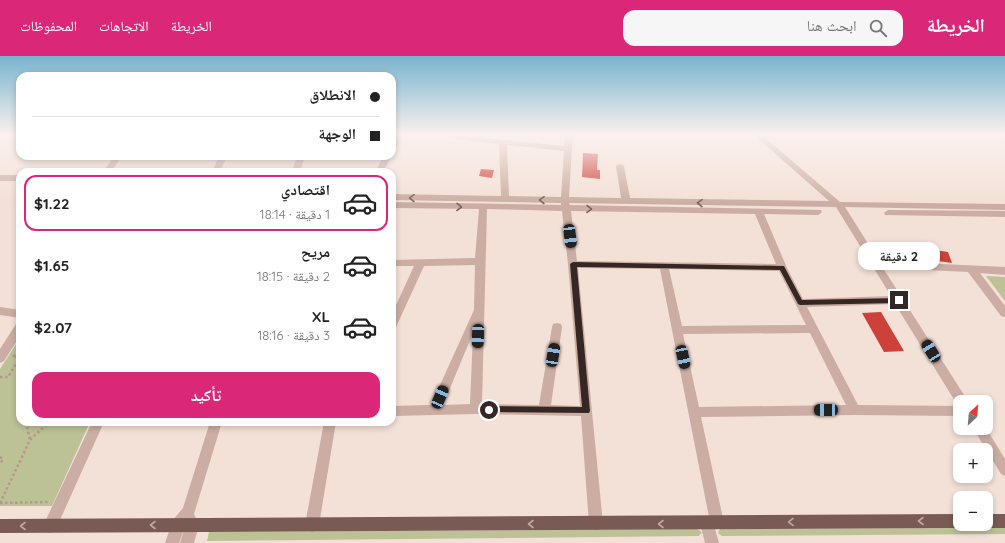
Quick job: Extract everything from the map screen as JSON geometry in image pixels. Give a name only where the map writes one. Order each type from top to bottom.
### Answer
[{"type":"main road","points":[[0,526],[953,521]]},
{"type":"main road","points":[[993,521],[1005,521]]},
{"type":"street","points":[[504,158],[505,200]]},
{"type":"street","points":[[568,158],[566,205],[573,264],[596,524]]},
{"type":"street","points":[[783,158],[841,209],[958,395]]},
{"type":"street","points":[[620,166],[626,202]]},
{"type":"street","points":[[0,178],[16,178]]},
{"type":"street","points":[[396,197],[505,200],[566,205],[758,211],[1005,207]]},
{"type":"street","points":[[396,205],[483,207],[626,202],[1005,214]]},
{"type":"street","points":[[476,409],[483,207]]},
{"type":"street","points":[[758,211],[782,268],[855,410]]},
{"type":"street","points":[[396,263],[480,261]]},
{"type":"street","points":[[396,316],[421,262]]},
{"type":"street","points":[[573,264],[782,268]]},
{"type":"street","points":[[876,264],[1005,271]]},
{"type":"street","points":[[664,266],[694,412],[712,523],[712,543]]},
{"type":"street","points":[[971,270],[1005,313]]},
{"type":"street","points":[[800,303],[899,300]]},
{"type":"street","points":[[434,410],[479,307]]},
{"type":"street","points":[[0,311],[16,313]]},
{"type":"street","points":[[544,410],[557,327]]},
{"type":"street","points":[[677,330],[813,329]]},
{"type":"street","points":[[0,358],[16,333]]},
{"type":"street","points":[[396,412],[476,409],[586,411]]},
{"type":"street","points":[[694,412],[855,410],[953,411]]},
{"type":"street","points":[[50,526],[96,426]]},
{"type":"street","points":[[187,543],[185,525],[188,512],[215,426]]},
{"type":"street","points":[[312,525],[329,426]]},
{"type":"street","points":[[983,435],[1005,470]]},
{"type":"street","points":[[172,543],[185,525]]},
{"type":"path","points":[[0,377],[8,376],[16,363]]},
{"type":"path","points":[[27,426],[30,440]]},
{"type":"path","points":[[45,426],[30,440],[0,502],[48,502]]},
{"type":"path","points":[[0,458],[3,459],[0,464]]},
{"type":"green space","points":[[986,276],[1005,277],[1005,301]]},
{"type":"green space","points":[[16,344],[16,426],[88,426],[52,506],[0,506],[0,369]]},
{"type":"green space","points":[[953,528],[953,531],[993,531],[993,528],[1005,528],[1005,534],[722,536],[718,533],[720,529]]},
{"type":"green space","points":[[697,529],[702,532],[699,536],[207,541],[209,532]]},
{"type":"building","points":[[583,158],[598,158],[597,170],[600,170],[600,179],[582,177]]},
{"type":"building","points":[[481,169],[494,170],[492,178],[479,176]]},
{"type":"building","points":[[934,250],[948,252],[952,263],[938,261]]},
{"type":"building","points":[[881,312],[904,351],[884,352],[862,313]]},
{"type":"route","points":[[489,410],[586,411],[573,264],[782,268],[800,303],[899,300]]}]
